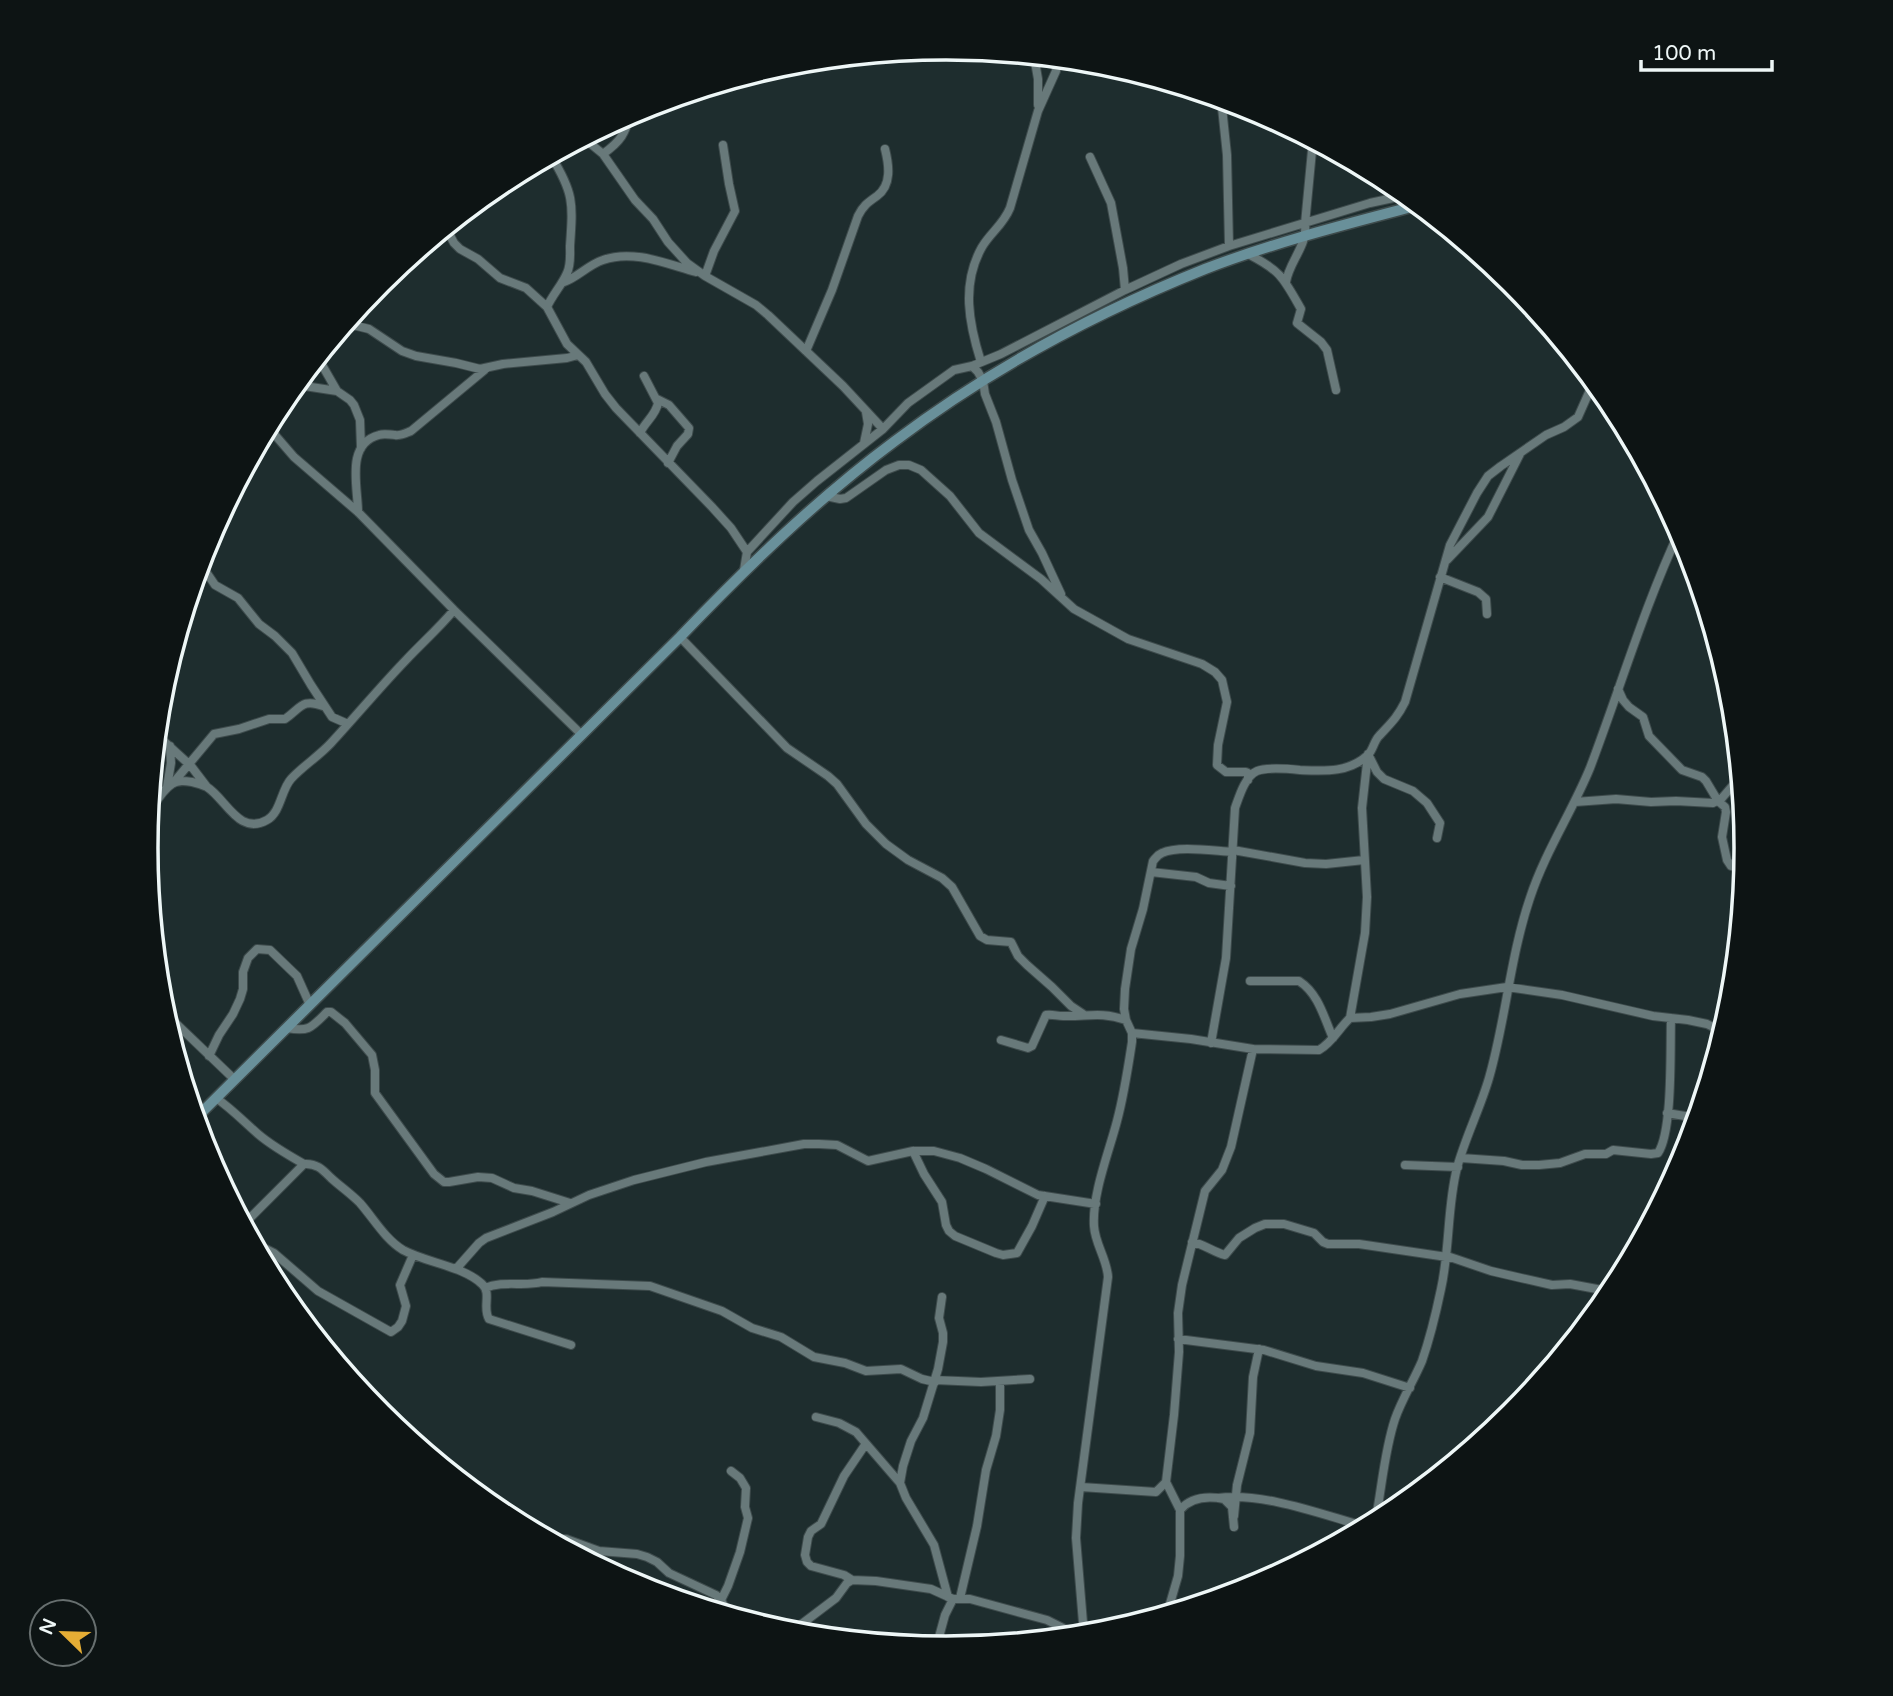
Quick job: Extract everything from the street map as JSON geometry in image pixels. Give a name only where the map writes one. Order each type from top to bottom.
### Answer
[{"type":"main road","points":[[203,1111],[680,637],[744,570],[826,496],[896,440],[983,381],[1043,345],[1109,311],[1304,230],[1407,208]]},
{"type":"street","points":[[1036,65],[1038,111]]},
{"type":"street","points":[[1056,67],[1038,111],[1006,219],[989,236],[981,249],[973,267],[968,293],[970,323],[985,394],[1029,530],[1062,597]]},
{"type":"street","points":[[1222,110],[1227,155],[1229,247]]},
{"type":"street","points":[[603,154],[619,142],[626,128]]},
{"type":"street","points":[[592,144],[603,154],[635,200],[687,263],[756,305],[843,386],[883,429]]},
{"type":"street","points":[[704,275],[735,211],[723,145]]},
{"type":"street","points":[[806,351],[858,216],[864,205],[881,192],[888,179],[885,149]]},
{"type":"street","points":[[1286,282],[1304,230],[1312,150]]},
{"type":"street","points":[[1090,157],[1111,203],[1124,268],[1125,290]]},
{"type":"street","points":[[547,307],[569,267],[573,209],[567,185],[555,163]]},
{"type":"street","points":[[744,570],[747,552],[793,502],[883,429],[908,403],[954,370],[1001,354],[1181,264],[1229,247],[1304,230],[1370,203],[1393,198]]},
{"type":"street","points":[[450,236],[460,249],[478,259],[500,278],[526,288],[547,307],[568,344],[586,362],[615,408],[731,528],[747,552]]},
{"type":"street","points":[[1248,254],[1266,262],[1286,282],[1301,309],[1297,323],[1327,350],[1336,390]]},
{"type":"street","points":[[562,283],[595,263],[615,257],[640,257],[704,275]]},
{"type":"street","points":[[356,326],[369,329],[402,351],[416,356],[480,369],[578,355]]},
{"type":"street","points":[[321,368],[337,391],[350,400],[358,412],[361,448],[355,473],[359,512]]},
{"type":"street","points":[[361,448],[383,433],[398,436],[411,431],[487,368]]},
{"type":"street","points":[[640,433],[657,408],[657,399],[644,376]]},
{"type":"street","points":[[307,387],[337,391]]},
{"type":"street","points":[[1132,1033],[1253,1049],[1319,1050],[1326,1046],[1350,1018],[1365,933],[1367,897],[1362,808],[1368,754],[1377,738],[1398,716],[1405,702],[1450,545],[1482,484],[1488,476],[1546,435],[1578,417],[1589,392]]},
{"type":"street","points":[[657,399],[669,405],[689,428],[688,434],[677,446],[668,463]]},
{"type":"street","points":[[864,443],[868,424],[866,411]]},
{"type":"street","points":[[275,435],[294,457],[359,512],[454,610],[581,734]]},
{"type":"street","points":[[1443,565],[1488,517],[1521,453]]},
{"type":"street","points":[[826,496],[846,498],[886,470],[899,466],[909,465],[920,470],[950,496],[979,533],[1029,569],[1074,609],[1138,643],[1202,664],[1215,672],[1222,680],[1227,702],[1218,745],[1217,765],[1226,772],[1247,772],[1248,780]]},
{"type":"street","points":[[1377,1509],[1382,1471],[1396,1416],[1423,1359],[1431,1328],[1447,1257],[1459,1163],[1489,1079],[1505,1012],[1507,987],[1531,896],[1542,867],[1589,770],[1674,544]]},
{"type":"street","points":[[208,574],[215,584],[238,598],[259,624],[292,653],[323,706],[332,717],[348,724]]},
{"type":"street","points":[[1440,577],[1478,592],[1486,598],[1487,614]]},
{"type":"street","points":[[165,742],[189,764],[236,817],[256,824],[266,821],[278,807],[290,780],[329,746],[454,610]]},
{"type":"street","points":[[680,637],[787,748],[837,784],[866,824],[886,844],[948,883],[980,936],[987,940],[1011,942],[1018,956],[1027,965],[1070,1006],[1083,1014]]},
{"type":"street","points":[[1618,689],[1629,707],[1643,717],[1650,736],[1682,770],[1706,780],[1718,801],[1725,807],[1722,837],[1727,860],[1734,867]]},
{"type":"street","points":[[160,799],[214,734],[269,719],[285,719],[307,702],[323,706]]},
{"type":"street","points":[[170,746],[171,785]]},
{"type":"street","points":[[1211,1043],[1226,958],[1235,808],[1248,780],[1252,774],[1262,770],[1334,771],[1348,767],[1368,754]]},
{"type":"street","points":[[1368,754],[1377,772],[1384,779],[1413,791],[1427,803],[1440,823],[1437,838]]},
{"type":"street","points":[[171,785],[183,780],[207,787]]},
{"type":"street","points":[[1575,802],[1616,799],[1651,802],[1718,801],[1732,788]]},
{"type":"street","points":[[1081,1624],[1076,1538],[1108,1277],[1108,1268],[1094,1227],[1096,1203],[1130,1059],[1132,1033],[1124,1009],[1125,989],[1130,949],[1143,909],[1153,861],[1162,853],[1176,850],[1233,851],[1305,863],[1364,860]]},
{"type":"street","points":[[1151,872],[1196,877],[1209,883],[1231,886]]},
{"type":"street","points":[[209,1056],[240,999],[245,965],[251,954],[257,950],[270,950],[298,976],[310,1004]]},
{"type":"street","points":[[1250,981],[1299,981],[1305,985],[1317,1001],[1333,1038]]},
{"type":"street","points":[[1350,1018],[1390,1014],[1460,994],[1507,987],[1562,995],[1714,1027]]},
{"type":"street","points":[[287,1028],[307,1030],[327,1012],[345,1023],[372,1055],[375,1093],[434,1174],[444,1182],[486,1177],[514,1188],[570,1203]]},
{"type":"street","points":[[1001,1040],[1030,1047],[1034,1045],[1046,1015],[1064,1017],[1083,1014],[1114,1016],[1126,1020]]},
{"type":"street","points":[[1405,1165],[1504,1161],[1522,1165],[1560,1163],[1585,1154],[1606,1154],[1613,1150],[1658,1153],[1663,1144],[1667,1112],[1671,1018]]},
{"type":"street","points":[[179,1027],[234,1079]]},
{"type":"street","points":[[1170,1604],[1178,1576],[1180,1510],[1166,1482],[1174,1415],[1178,1314],[1182,1285],[1205,1191],[1222,1170],[1231,1147],[1253,1049]]},
{"type":"street","points":[[216,1098],[265,1139],[304,1164],[318,1165],[353,1196],[392,1243],[413,1255],[471,1276],[485,1288],[486,1314],[489,1319],[571,1345]]},
{"type":"street","points":[[1667,1112],[1687,1116]]},
{"type":"street","points":[[456,1269],[486,1238],[634,1180],[683,1167],[804,1144],[837,1145],[868,1161],[913,1151],[934,1151],[952,1155],[986,1169],[1038,1195],[1096,1203]]},
{"type":"street","points":[[913,1151],[942,1202],[949,1231],[996,1253],[1017,1253],[1045,1196]]},
{"type":"street","points":[[250,1218],[304,1164]]},
{"type":"street","points":[[1192,1242],[1225,1255],[1240,1238],[1255,1228],[1265,1224],[1284,1224],[1314,1233],[1328,1244],[1359,1244],[1447,1257],[1552,1285],[1570,1284],[1599,1290]]},
{"type":"street","points":[[269,1250],[318,1291],[391,1332],[402,1321],[406,1306],[400,1285],[413,1255]]},
{"type":"street","points":[[485,1288],[501,1284],[530,1285],[542,1282],[650,1286],[722,1311],[752,1328],[781,1337],[814,1357],[845,1363],[866,1371],[906,1370],[922,1379],[935,1381],[1000,1382],[1030,1378]]},
{"type":"street","points":[[900,1483],[911,1441],[923,1418],[935,1381],[943,1342],[939,1318],[942,1297]]},
{"type":"street","points":[[1178,1339],[1259,1349],[1316,1366],[1363,1373],[1410,1388]]},
{"type":"street","points":[[1234,1527],[1236,1497],[1250,1433],[1253,1377],[1259,1349]]},
{"type":"street","points":[[940,1636],[977,1526],[986,1470],[996,1436],[1000,1382]]},
{"type":"street","points":[[816,1418],[839,1423],[856,1433],[900,1483],[934,1545],[954,1598]]},
{"type":"street","points":[[865,1445],[844,1476],[821,1524],[811,1531],[808,1537],[805,1555],[811,1566],[844,1575],[852,1580],[931,1589],[954,1598],[970,1599],[1047,1620],[1064,1627]]},
{"type":"street","points":[[725,1605],[748,1518],[745,1507],[746,1488],[743,1481],[731,1471]]},
{"type":"street","points":[[1081,1487],[1156,1492],[1166,1482]]},
{"type":"street","points":[[1180,1510],[1190,1501],[1236,1497],[1272,1501],[1354,1523]]},
{"type":"street","points":[[1219,1498],[1228,1502],[1234,1516]]},
{"type":"street","points":[[570,1541],[599,1551],[647,1557],[669,1573],[708,1590],[719,1603]]},
{"type":"street","points":[[803,1623],[836,1598],[852,1580]]}]
